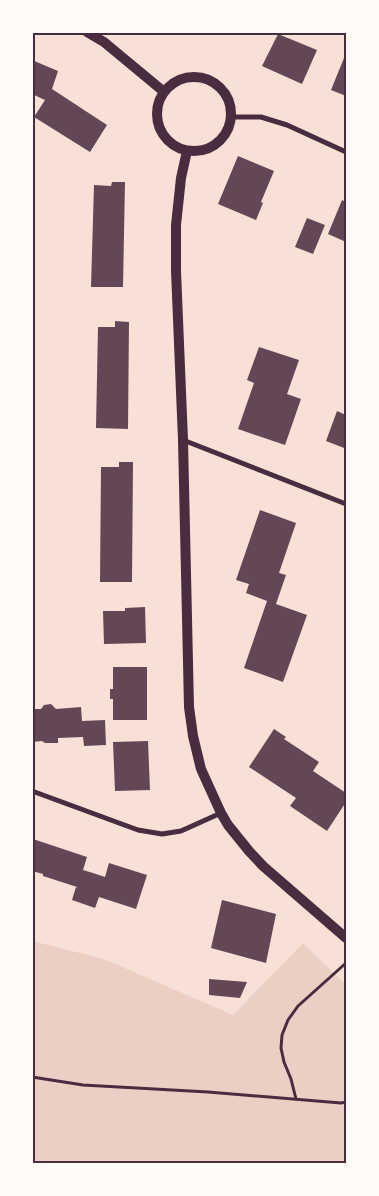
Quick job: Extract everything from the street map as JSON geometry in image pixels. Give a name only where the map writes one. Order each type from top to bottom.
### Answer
[{"type":"main road","points":[[87,32],[104,42],[163,91]]},
{"type":"main road","points":[[198,76],[213,81],[225,92],[231,106],[231,117],[231,122],[225,135],[214,145],[201,151],[188,151],[175,146],[164,138],[158,125],[156,111],[159,97],[168,85],[182,77],[198,76]]},
{"type":"main road","points":[[188,151],[181,178],[176,225],[176,271],[189,707],[193,736],[201,769],[221,813],[236,836],[263,866],[346,938]]},
{"type":"street","points":[[231,117],[261,118],[287,125],[346,152]]},
{"type":"street","points":[[182,440],[346,504]]},
{"type":"street","points":[[32,791],[138,830],[162,834],[181,831],[221,813]]},
{"type":"path","points":[[296,1099],[284,1062],[281,1048],[282,1035],[288,1020],[298,1006],[346,963]]},
{"type":"path","points":[[32,1077],[83,1084],[346,1102]]},
{"type":"shaded area","points":[[32,941],[104,959],[233,1015],[303,943],[346,985],[346,1163],[33,1163]]},
{"type":"building","points":[[278,34],[317,50],[302,84],[262,66]]},
{"type":"building","points":[[346,53],[346,96],[331,90]]},
{"type":"building","points":[[32,60],[58,71],[52,89],[107,125],[90,152],[34,117],[45,100],[32,94]]},
{"type":"building","points":[[238,156],[274,171],[261,202],[263,203],[256,220],[218,204]]},
{"type":"building","points":[[112,182],[125,182],[123,287],[91,287],[94,185],[111,186]]},
{"type":"building","points":[[342,200],[346,202],[346,242],[328,234]]},
{"type":"building","points":[[307,218],[325,225],[313,254],[295,247]]},
{"type":"building","points":[[115,321],[129,322],[128,429],[96,428],[98,327],[115,327]]},
{"type":"building","points":[[259,347],[299,360],[287,394],[301,399],[285,445],[238,429],[254,383],[247,380]]},
{"type":"building","points":[[337,411],[346,415],[346,443],[344,448],[326,441]]},
{"type":"building","points":[[119,462],[133,462],[132,582],[100,582],[101,467],[119,467]]},
{"type":"building","points":[[260,510],[296,523],[279,573],[286,575],[276,604],[307,615],[283,682],[244,668],[267,601],[246,593],[249,584],[236,580]]},
{"type":"building","points":[[145,607],[146,643],[104,644],[103,611],[125,611],[125,608]]},
{"type":"building","points":[[113,667],[147,667],[147,720],[113,720],[113,699],[110,699],[110,689],[113,689]]},
{"type":"building","points":[[51,704],[56,709],[81,707],[82,721],[105,720],[106,745],[84,746],[83,737],[58,738],[58,743],[32,742],[32,709],[41,709],[44,705]]},
{"type":"building","points":[[274,729],[286,737],[284,739],[319,762],[313,771],[346,793],[346,802],[327,831],[290,806],[296,798],[249,767]]},
{"type":"building","points":[[148,741],[150,790],[115,791],[113,742]]},
{"type":"building","points":[[33,839],[87,857],[83,870],[105,877],[109,863],[147,875],[136,909],[99,897],[95,908],[72,900],[77,887],[32,871]]},
{"type":"building","points":[[222,900],[276,914],[266,963],[211,948]]},
{"type":"building","points":[[209,979],[247,982],[240,998],[209,995]]}]
